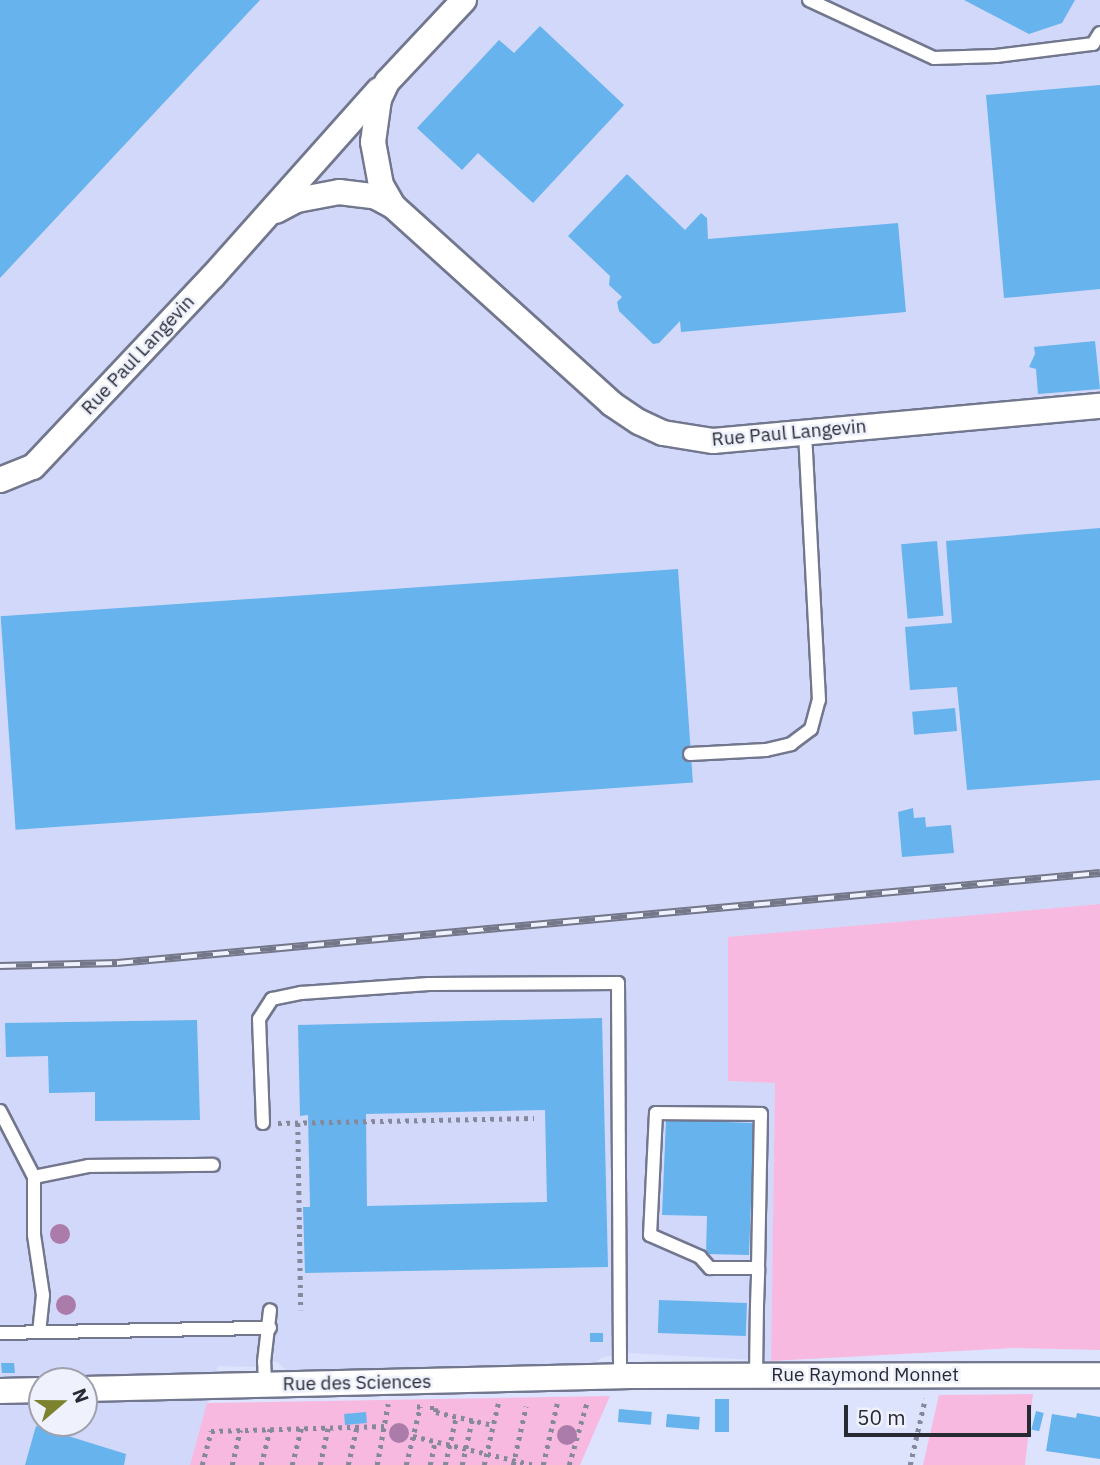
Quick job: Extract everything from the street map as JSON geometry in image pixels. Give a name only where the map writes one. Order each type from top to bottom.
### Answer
[{"type":"street","name":"Rue Paul Langevin","points":[[0,480],[33,467],[464,0]]},
{"type":"street","name":"Rue Paul Langevin","points":[[387,82],[379,99],[373,142],[381,185],[393,206]]},
{"type":"street","name":"Rue Paul Langevin","points":[[266,216],[297,200],[339,192],[374,196],[393,206],[612,404],[639,422],[663,433],[691,440],[713,441],[1100,406]]},
{"type":"street","name":"Rue Raymond Monnet","points":[[626,1376],[1100,1375]]},
{"type":"street","name":"Rue des Sciences","points":[[98,1389],[626,1376]]},
{"type":"street","points":[[0,1391],[28,1390]]},
{"type":"lane","points":[[809,0],[934,58],[996,56],[1093,44],[1100,33]]},
{"type":"lane","points":[[690,754],[766,750],[791,744],[811,729],[819,700],[805,433]]},
{"type":"lane","points":[[263,1123],[259,1019],[272,999],[301,993],[429,984],[618,983],[626,1376]]},
{"type":"lane","points":[[0,1111],[34,1177],[34,1235],[43,1296],[39,1332]]},
{"type":"lane","points":[[756,1376],[761,1114],[656,1113],[650,1235],[700,1257],[710,1268],[758,1268]]},
{"type":"lane","points":[[34,1177],[89,1166],[213,1165]]},
{"type":"lane","points":[[265,1385],[264,1362],[270,1310]]},
{"type":"lane","points":[[0,1333],[270,1328]]},
{"type":"path","points":[[263,1123],[534,1118]]},
{"type":"path","points":[[298,1123],[301,1310]]},
{"type":"path","points":[[910,1465],[930,1375]]},
{"type":"path","points":[[377,1465],[386,1426],[387,1382]]},
{"type":"path","points":[[569,1465],[587,1402]]},
{"type":"path","points":[[484,1465],[498,1404]]},
{"type":"path","points":[[543,1465],[557,1404]]},
{"type":"path","points":[[513,1463],[526,1406]]},
{"type":"path","points":[[409,1407],[436,1408],[436,1412],[493,1425]]},
{"type":"path","points":[[406,1465],[420,1407]]},
{"type":"path","points":[[387,1408],[398,1408]]},
{"type":"path","points":[[445,1465],[456,1417]]},
{"type":"path","points":[[462,1465],[472,1420]]},
{"type":"path","points":[[202,1465],[211,1431],[386,1426]]},
{"type":"path","points":[[348,1465],[357,1427]]},
{"type":"path","points":[[320,1465],[328,1428]]},
{"type":"path","points":[[261,1465],[270,1429]]},
{"type":"path","points":[[292,1465],[301,1429]]},
{"type":"path","points":[[232,1465],[240,1430]]},
{"type":"path","points":[[413,1436],[513,1463],[534,1465]]},
{"type":"path","points":[[430,1465],[435,1441]]},
{"type":"shaded area","points":[[0,0],[1100,0],[1100,904],[728,938],[728,1081],[775,1083],[771,1361],[627,1353],[603,1357],[587,1368],[290,1374],[277,1362],[264,1362],[254,1367],[218,1366],[190,1465],[0,1465]]},
{"type":"shaded area","points":[[1100,904],[1100,1350],[1014,1348],[771,1361],[775,1083],[728,1081],[728,937]]},
{"type":"shaded area","points":[[1033,1394],[1025,1465],[923,1465],[939,1395]]},
{"type":"shaded area","points":[[610,1396],[580,1465],[190,1465],[207,1403]]},
{"type":"building","points":[[0,0],[260,0],[0,278]]},
{"type":"building","points":[[964,0],[1075,0],[1062,23],[1029,34]]},
{"type":"building","points":[[540,26],[624,105],[533,203],[478,153],[462,170],[417,128],[499,40],[514,53]]},
{"type":"building","points":[[1100,85],[1100,289],[1004,298],[986,95]]},
{"type":"building","points":[[627,174],[685,230],[701,213],[707,218],[708,239],[898,223],[906,312],[681,332],[680,321],[659,343],[653,344],[619,311],[617,302],[622,297],[609,285],[610,276],[568,236]]},
{"type":"building","points":[[1095,341],[1100,389],[1038,394],[1036,369],[1029,367],[1035,354],[1034,347]]},
{"type":"building","points":[[1100,528],[1100,780],[967,790],[957,687],[910,690],[905,627],[952,623],[946,541]]},
{"type":"building","points":[[937,541],[944,616],[908,619],[901,544]]},
{"type":"building","points":[[678,569],[693,782],[16,830],[1,616]]},
{"type":"building","points":[[955,708],[957,731],[914,735],[912,712]]},
{"type":"building","points":[[913,808],[914,818],[925,817],[926,827],[951,825],[954,853],[902,857],[898,812]]},
{"type":"building","points":[[602,1018],[608,1267],[305,1273],[303,1207],[310,1207],[308,1115],[300,1116],[298,1025]],"holes":[[[545,1110],[547,1202],[367,1206],[366,1114]]]},
{"type":"building","points":[[197,1020],[200,1120],[95,1121],[95,1092],[49,1093],[48,1056],[6,1057],[5,1023]]},
{"type":"building","points":[[666,1120],[754,1123],[749,1255],[706,1254],[707,1216],[662,1215]]},
{"type":"building","points":[[659,1300],[747,1303],[746,1336],[658,1333]]},
{"type":"building","points":[[590,1333],[603,1333],[603,1342],[590,1342]]},
{"type":"building","points":[[1,1363],[14,1363],[15,1373],[2,1373]]},
{"type":"building","points":[[715,1399],[729,1399],[729,1432],[715,1432]]},
{"type":"building","points":[[619,1409],[652,1412],[651,1425],[618,1422]]},
{"type":"building","points":[[1036,1411],[1044,1413],[1039,1431],[1031,1429]]},
{"type":"building","points":[[366,1412],[367,1423],[345,1425],[344,1414]]},
{"type":"building","points":[[1077,1413],[1100,1417],[1100,1459],[1046,1451],[1052,1414],[1076,1418]]},
{"type":"building","points":[[667,1414],[700,1417],[699,1430],[666,1427]]},
{"type":"building","points":[[33,1437],[71,1437],[126,1454],[124,1465],[25,1465]]},
{"type":"railway","points":[[0,966],[117,963],[1100,873]]}]
